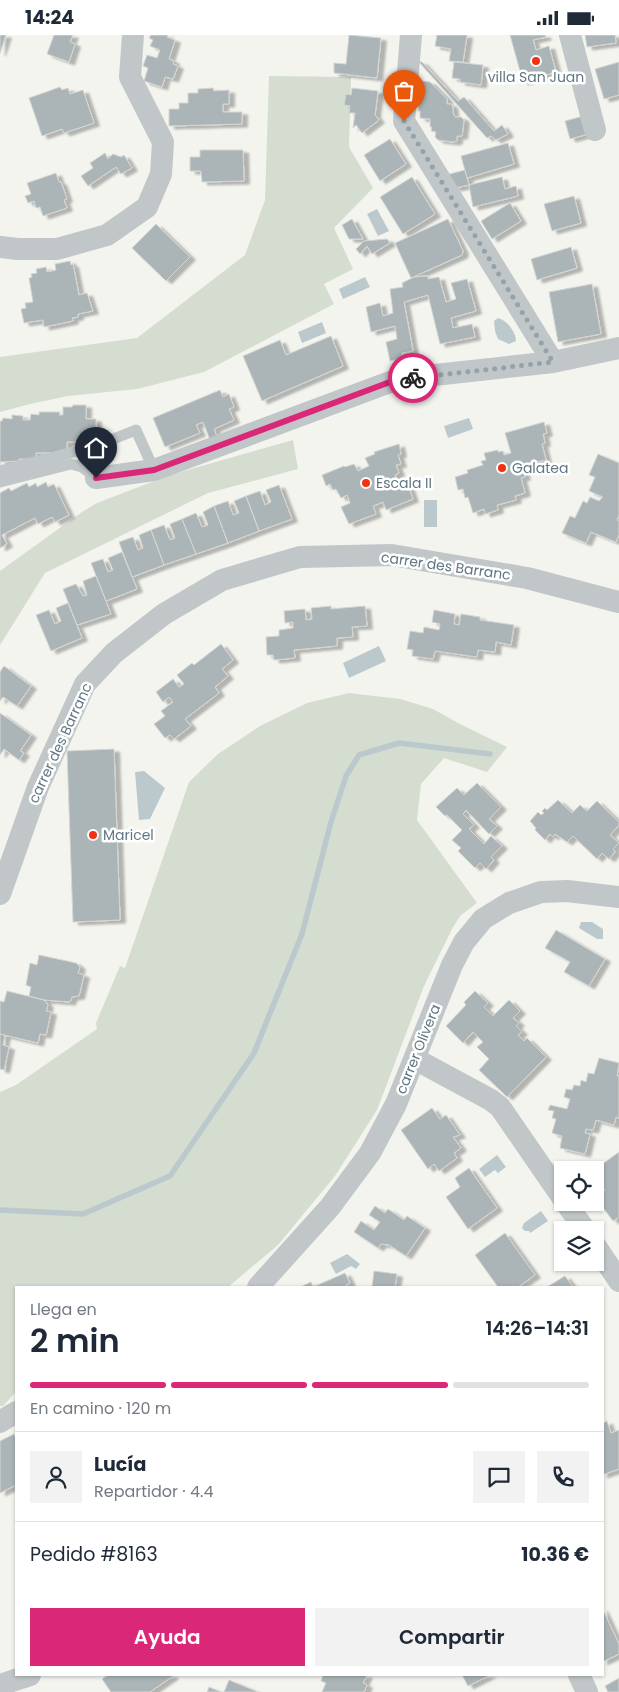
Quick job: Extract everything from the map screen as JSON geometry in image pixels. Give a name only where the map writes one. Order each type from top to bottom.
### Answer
[{"type":"street","points":[[0,247],[57,249],[107,235],[147,207],[161,174],[163,142],[130,77],[133,35]]},
{"type":"street","points":[[411,35],[404,121],[553,362]]},
{"type":"street","points":[[570,35],[596,129]]},
{"type":"street","points":[[96,478],[154,470],[398,379],[553,362],[619,347]]},
{"type":"street","name":"carrer des Barranc","points":[[0,894],[38,787],[85,684],[114,653],[164,614],[222,580],[300,557],[392,555],[527,578],[619,602]]},
{"type":"street","name":"carrer Olivera","points":[[259,1286],[330,1207],[370,1153],[394,1109],[452,965],[464,942],[483,919],[509,903],[541,892],[567,891],[619,897]]},
{"type":"street","points":[[415,1059],[491,1099],[500,1107],[554,1185]]},
{"type":"street","points":[[604,1258],[619,1281]]},
{"type":"street","points":[[0,1422],[15,1413]]},
{"type":"street","points":[[0,1685],[27,1676]]},
{"type":"street","points":[[579,1676],[587,1692]]},
{"type":"lane","points":[[0,471],[93,447],[136,431],[154,470]]},
{"type":"lane","points":[[0,482],[71,463],[82,467],[96,478]]},
{"type":"shaded area","points":[[269,76],[351,77],[349,147],[373,188],[334,228],[353,269],[324,284],[334,304],[204,372],[137,389],[68,396],[0,412],[0,357],[137,338],[245,255],[265,200]]},
{"type":"shaded area","points":[[377,209],[389,231],[378,236],[367,214]]},
{"type":"shaded area","points":[[365,277],[370,287],[343,299],[339,289]]},
{"type":"shaded area","points":[[498,318],[505,321],[510,327],[516,341],[509,344],[498,339],[494,321]]},
{"type":"shaded area","points":[[322,322],[326,333],[302,343],[298,332]]},
{"type":"shaded area","points":[[469,418],[473,429],[448,438],[444,426]]},
{"type":"shaded area","points":[[293,440],[298,469],[208,493],[45,573],[0,645],[0,571],[82,512],[97,503],[170,475]]},
{"type":"shaded area","points":[[424,500],[437,500],[437,527],[424,527]]},
{"type":"shaded area","points":[[379,646],[386,661],[349,678],[343,663]]},
{"type":"shaded area","points":[[349,693],[400,699],[433,709],[507,747],[487,772],[444,758],[421,784],[417,820],[477,903],[461,915],[453,927],[424,986],[377,1110],[335,1176],[278,1245],[229,1286],[15,1286],[15,1393],[3,1406],[0,1406],[0,1092],[16,1085],[97,1029],[96,1023],[120,966],[125,968],[189,782],[218,754],[260,726],[307,703]]},
{"type":"shaded area","points":[[144,771],[165,788],[150,819],[139,820],[135,772]]},
{"type":"shaded area","points":[[581,922],[592,922],[603,929],[603,939],[597,939],[579,928]]},
{"type":"shaded area","points":[[497,1155],[506,1167],[498,1173],[495,1170],[485,1177],[479,1169]]},
{"type":"shaded area","points":[[541,1211],[548,1221],[530,1233],[525,1231],[522,1228],[524,1223]]},
{"type":"shaded area","points":[[347,1254],[360,1264],[356,1269],[351,1266],[336,1274],[330,1263]]},
{"type":"building","points":[[0,35],[6,35],[0,53]]},
{"type":"building","points":[[54,35],[73,35],[70,42],[75,44],[69,62],[47,54]]},
{"type":"building","points":[[151,35],[168,35],[167,37],[175,40],[169,59],[178,66],[173,79],[165,77],[162,87],[144,81],[148,68],[143,66],[147,55],[157,58],[160,50],[150,46],[153,40],[149,38]]},
{"type":"building","points":[[349,35],[381,38],[377,78],[334,73],[334,63],[346,64]]},
{"type":"building","points":[[437,35],[467,35],[463,62],[449,61],[451,49],[435,46]]},
{"type":"building","name":"villa San Juan","points":[[510,35],[545,35],[546,37],[533,40],[536,50],[549,46],[556,72],[523,82]]},
{"type":"building","points":[[585,35],[615,35],[616,43],[587,47]]},
{"type":"building","points":[[419,62],[422,62],[458,101],[464,97],[494,131],[502,125],[508,134],[496,140],[491,136],[487,138]]},
{"type":"building","points":[[454,62],[483,65],[481,85],[460,82],[460,79],[452,78]]},
{"type":"building","points":[[619,62],[619,95],[604,99],[595,69]]},
{"type":"building","points":[[422,81],[430,82],[447,99],[447,104],[451,104],[455,117],[461,117],[464,120],[462,136],[457,136],[457,141],[438,140],[435,137],[436,132],[431,131],[430,119],[420,118],[420,111],[418,111]]},
{"type":"building","points":[[60,87],[62,90],[68,88],[70,94],[83,90],[94,123],[64,133],[62,129],[42,136],[29,98]]},
{"type":"building","points":[[213,88],[214,91],[229,90],[229,104],[223,104],[223,112],[242,112],[242,124],[169,126],[169,109],[179,109],[179,103],[188,103],[188,93],[198,93],[198,89]]},
{"type":"building","points":[[352,88],[378,91],[375,115],[379,120],[362,133],[356,125],[353,128],[355,113],[349,113],[350,106],[344,105],[346,94],[351,95]]},
{"type":"building","points":[[587,115],[592,133],[570,139],[565,121]]},
{"type":"building","points":[[390,139],[406,164],[380,181],[364,155]]},
{"type":"building","points":[[508,143],[514,164],[467,178],[461,156]]},
{"type":"building","points":[[200,150],[243,150],[244,181],[202,182],[201,171],[190,171],[190,157],[200,157]]},
{"type":"building","points":[[105,153],[108,159],[113,154],[121,157],[124,155],[132,168],[121,174],[116,167],[88,186],[81,176],[93,168],[90,163]]},
{"type":"building","points":[[465,170],[469,185],[455,188],[446,175]]},
{"type":"building","points":[[56,173],[67,199],[64,200],[67,208],[43,216],[40,207],[36,208],[34,201],[28,203],[25,196],[31,194],[27,183]]},
{"type":"building","points":[[412,177],[435,214],[403,234],[380,197]]},
{"type":"building","points":[[502,177],[505,189],[516,186],[518,196],[473,207],[469,185]]},
{"type":"building","points":[[574,196],[581,223],[552,231],[544,204]]},
{"type":"building","points":[[510,203],[521,221],[492,239],[481,221]]},
{"type":"building","points":[[352,219],[363,239],[349,239],[342,225]]},
{"type":"building","points":[[448,219],[463,251],[462,255],[411,278],[395,243]]},
{"type":"building","points":[[156,224],[190,257],[166,281],[132,248]]},
{"type":"building","points":[[387,239],[390,243],[372,254],[367,246],[360,254],[356,249],[364,241]]},
{"type":"building","points":[[571,247],[577,268],[537,280],[531,259]]},
{"type":"building","points":[[70,261],[71,265],[73,264],[79,295],[87,293],[93,311],[78,314],[78,317],[72,318],[73,321],[44,327],[43,320],[24,323],[21,309],[26,308],[25,303],[33,302],[29,278],[32,277],[31,274],[37,273],[36,269],[46,267],[47,272],[56,270],[55,264]]},
{"type":"building","points":[[428,276],[428,279],[439,277],[446,302],[456,299],[451,283],[467,279],[476,311],[451,318],[453,328],[472,324],[475,337],[440,344],[428,295],[404,302],[413,351],[402,353],[403,358],[390,361],[386,342],[397,339],[395,326],[371,332],[366,307],[380,303],[383,316],[393,313],[390,289],[403,287],[402,283],[414,277]]},
{"type":"building","points":[[592,284],[601,334],[558,342],[549,292]]},
{"type":"building","points":[[331,336],[343,366],[262,401],[243,356],[280,340],[286,355]]},
{"type":"building","points":[[220,390],[223,397],[229,394],[234,407],[229,409],[234,420],[214,429],[217,437],[210,440],[203,422],[196,425],[200,433],[165,447],[153,418]]},
{"type":"building","points":[[86,405],[86,419],[96,419],[96,437],[83,437],[83,442],[67,442],[67,452],[36,453],[36,459],[0,462],[0,421],[3,418],[12,419],[12,415],[23,416],[23,420],[30,420],[31,414],[39,415],[39,412],[60,412],[59,415],[63,415],[63,407]]},
{"type":"building","name":"Galatea","points":[[544,422],[547,433],[543,434],[545,443],[542,444],[546,460],[536,462],[537,466],[523,470],[525,477],[521,478],[525,493],[515,496],[516,500],[497,505],[498,510],[485,514],[484,509],[473,513],[468,497],[465,498],[463,489],[458,490],[455,477],[468,473],[467,470],[483,465],[481,461],[486,460],[484,453],[498,450],[498,452],[503,451],[504,455],[511,453],[505,433]]},
{"type":"building","name":"Escala II","points":[[399,444],[401,454],[398,455],[401,464],[396,465],[399,473],[395,475],[398,483],[406,479],[413,499],[386,510],[383,502],[373,506],[376,514],[349,524],[341,507],[350,503],[347,495],[341,498],[336,489],[333,490],[330,484],[326,486],[322,475],[354,464],[358,471],[369,466],[365,458],[375,454],[374,452]]},
{"type":"building","points":[[598,454],[619,463],[619,515],[617,520],[619,521],[619,535],[616,542],[591,532],[586,543],[562,533],[570,516],[575,518],[583,501],[587,503],[590,497],[599,501],[603,497],[589,491],[595,477],[589,475]]},
{"type":"building","points":[[46,482],[48,487],[54,484],[69,515],[55,522],[52,517],[38,524],[35,518],[2,535],[7,544],[0,548],[0,493],[9,488],[11,491],[27,483],[29,487],[36,483],[37,487]]},
{"type":"building","points":[[279,485],[292,519],[259,531],[246,496],[260,491],[265,505],[271,502],[266,490]]},
{"type":"building","points":[[246,496],[259,531],[228,543],[214,506],[228,501],[233,515],[239,513],[234,501]]},
{"type":"building","points":[[214,506],[228,543],[196,554],[182,519],[196,513],[202,527],[208,525],[203,512]]},
{"type":"building","points":[[182,519],[196,554],[164,565],[151,530],[164,525],[170,540],[175,538],[170,524]]},
{"type":"building","points":[[151,530],[164,565],[132,577],[119,542],[133,537],[138,550],[143,548],[139,535]]},
{"type":"building","points":[[122,552],[137,589],[106,601],[91,563],[103,559],[108,572],[113,570],[108,558]]},
{"type":"building","points":[[96,576],[111,614],[77,625],[63,589],[76,584],[83,596],[87,595],[83,581]]},
{"type":"building","points":[[68,603],[82,638],[51,651],[36,615],[49,610],[55,624],[61,621],[56,608]]},
{"type":"building","points":[[331,606],[331,609],[365,606],[367,626],[352,627],[353,637],[337,638],[337,646],[294,650],[295,658],[274,660],[273,655],[267,655],[266,637],[279,636],[279,630],[293,628],[293,622],[285,623],[284,611],[305,609],[306,620],[312,619],[311,608]]},
{"type":"building","points":[[434,610],[455,614],[454,624],[459,625],[461,614],[480,617],[480,620],[514,625],[511,645],[496,642],[495,652],[478,650],[477,657],[435,651],[433,659],[412,656],[413,650],[407,649],[410,631],[423,633],[424,627],[439,630],[440,624],[432,622]]},
{"type":"building","points":[[221,644],[233,660],[222,669],[228,676],[215,687],[219,693],[185,719],[191,726],[174,739],[170,735],[165,738],[154,724],[165,716],[161,711],[173,702],[169,697],[163,702],[156,692],[173,679],[179,687],[184,684],[177,675],[192,663],[194,665]]},
{"type":"building","points":[[4,666],[31,686],[17,706],[3,697],[0,701],[0,672]]},
{"type":"building","points":[[0,713],[31,735],[20,751],[24,753],[19,760],[4,749],[0,755]]},
{"type":"building","name":"Maricel","points":[[114,749],[120,920],[73,922],[67,751]]},
{"type":"building","points":[[477,783],[501,807],[489,819],[497,826],[489,834],[466,810],[463,814],[474,825],[469,829],[484,844],[491,836],[502,846],[491,857],[494,860],[486,869],[480,863],[475,868],[458,851],[461,848],[452,840],[462,830],[436,807],[457,788],[464,795]]},
{"type":"building","points":[[558,800],[572,813],[580,805],[587,811],[597,801],[619,822],[619,825],[610,835],[619,843],[613,849],[615,852],[609,859],[602,853],[597,859],[573,836],[567,842],[555,834],[553,837],[550,834],[545,840],[535,830],[536,828],[530,821],[538,812],[541,815],[544,813],[542,811],[545,808],[547,810]]},
{"type":"building","points":[[556,930],[605,959],[589,986],[564,972],[570,962],[545,948]]},
{"type":"building","points":[[39,955],[76,963],[80,967],[78,973],[84,975],[79,996],[72,997],[70,1002],[44,1000],[29,996],[31,987],[26,985],[30,963],[37,965]]},
{"type":"building","points":[[7,991],[44,1000],[48,1005],[46,1011],[51,1012],[46,1035],[40,1034],[38,1043],[0,1034],[0,1001],[4,1002]]},
{"type":"building","points":[[475,991],[488,1003],[484,1007],[493,1016],[509,1000],[520,1011],[513,1018],[519,1023],[516,1026],[522,1032],[518,1035],[524,1041],[527,1038],[546,1057],[507,1097],[479,1070],[489,1059],[477,1047],[483,1042],[473,1032],[463,1043],[446,1026],[466,1005],[464,1002]]},
{"type":"building","points":[[0,1034],[5,1035],[3,1045],[9,1047],[4,1070],[0,1069]]},
{"type":"building","points":[[599,1058],[619,1063],[617,1076],[619,1076],[619,1118],[616,1117],[614,1125],[596,1120],[593,1130],[586,1129],[585,1133],[590,1134],[585,1154],[560,1148],[562,1136],[552,1133],[556,1119],[552,1118],[554,1111],[548,1110],[550,1105],[567,1109],[570,1099],[564,1097],[566,1089],[572,1090],[574,1085],[580,1086],[581,1080],[586,1082],[588,1073],[594,1074]]},
{"type":"building","points":[[432,1108],[440,1119],[446,1115],[460,1135],[453,1137],[461,1148],[454,1153],[457,1158],[439,1171],[434,1164],[428,1169],[401,1130]]},
{"type":"building","points":[[619,1152],[619,1217],[613,1221],[604,1209],[604,1163]]},
{"type":"building","points":[[469,1168],[497,1208],[468,1229],[446,1197],[460,1187],[455,1178]]},
{"type":"building","points":[[375,1206],[385,1213],[388,1209],[404,1220],[407,1216],[425,1228],[406,1256],[389,1245],[381,1244],[378,1248],[354,1232],[361,1221],[374,1230],[380,1222],[369,1215]]},
{"type":"building","points":[[505,1233],[535,1275],[519,1286],[497,1286],[475,1255]]},
{"type":"building","points":[[374,1271],[397,1274],[395,1286],[372,1286]]},
{"type":"building","points":[[345,1273],[350,1283],[346,1285],[315,1286]]},
{"type":"building","points":[[565,1276],[572,1286],[549,1286]]},
{"type":"building","points":[[311,1282],[313,1286],[302,1286]]},
{"type":"building","points":[[607,1421],[611,1433],[619,1430],[619,1469],[604,1474],[604,1423]]},
{"type":"building","points":[[14,1434],[15,1436],[15,1486],[0,1493],[0,1441]]},
{"type":"building","points":[[604,1612],[619,1644],[619,1654],[604,1661]]},
{"type":"building","points":[[106,1676],[173,1676],[150,1692],[111,1692],[102,1679]]},
{"type":"building","points":[[323,1676],[366,1676],[363,1683],[367,1685],[364,1692],[322,1692],[326,1683],[321,1681]]},
{"type":"building","points":[[463,1676],[488,1676],[468,1686]]},
{"type":"building","points":[[619,1678],[619,1692],[608,1692],[605,1686]]},
{"type":"building","points":[[229,1680],[256,1691],[256,1692],[224,1692]]},
{"type":"building","points":[[209,1687],[221,1692],[207,1692]]},
{"type":"waterway","points":[[0,1210],[83,1214],[170,1176],[254,1053],[302,934],[331,822],[346,776],[359,755],[399,743],[490,754]]},
{"type":"way so far","points":[[404,121],[553,362],[413,378]]},
{"type":"place","name":"villa San Juan","points":[[536,61]]},
{"type":"place","name":"Galatea","points":[[502,468]]},
{"type":"place","name":"Escala II","points":[[366,483]]},
{"type":"place","name":"Maricel","points":[[93,835]]},
{"type":"route","points":[[96,478],[154,470],[398,379],[413,378]]}]
